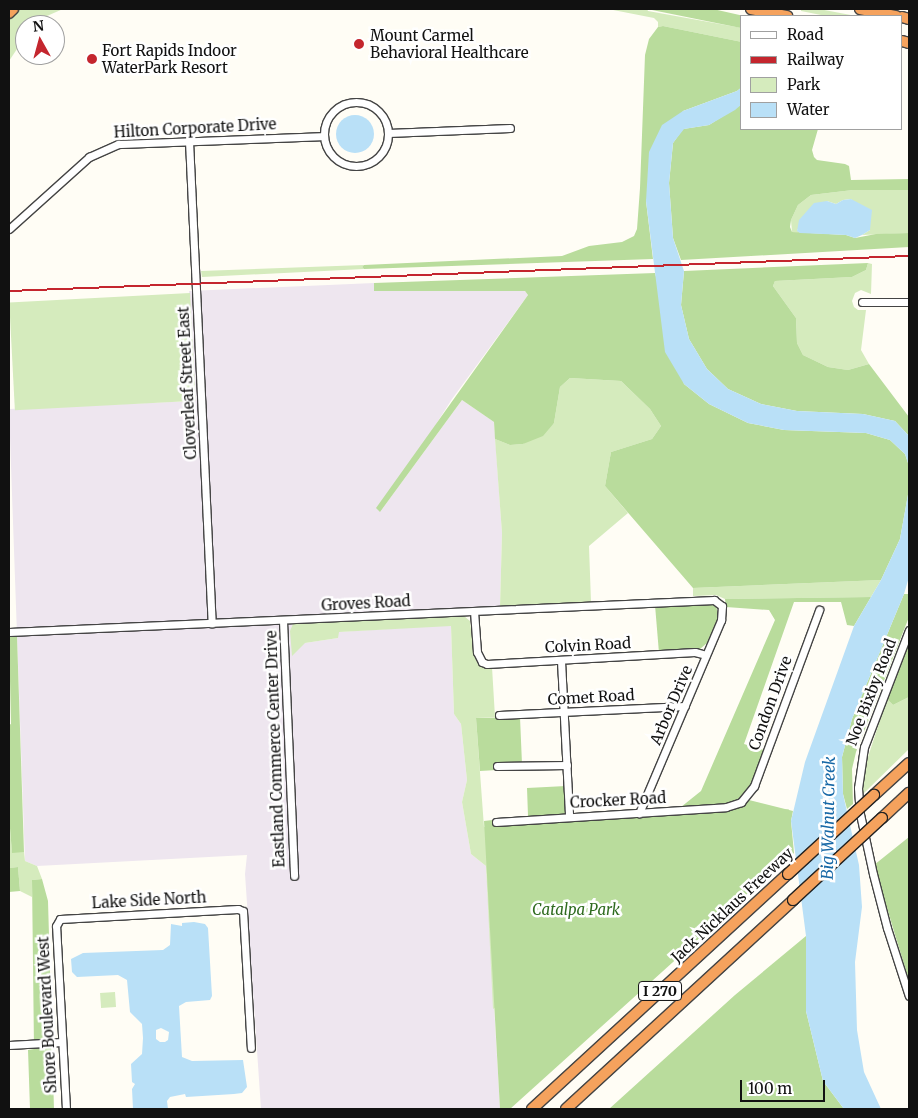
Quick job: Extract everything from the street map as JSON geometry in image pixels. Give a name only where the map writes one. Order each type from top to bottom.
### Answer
[{"type":"highway","points":[[9,13],[13,9]]},
{"type":"highway","points":[[751,9],[782,15]]},
{"type":"highway","points":[[860,9],[891,15]]},
{"type":"highway","name":"Jack Nicklaus Freeway","points":[[532,1109],[909,763]]},
{"type":"highway","name":"I 270","points":[[566,1109],[909,793]]},
{"type":"street","points":[[355,102],[374,107],[381,114],[388,133],[385,148],[380,156],[371,163],[361,166],[341,163],[332,156],[323,136],[329,116],[336,109],[355,102]]},
{"type":"street","points":[[388,133],[510,128]]},
{"type":"street","name":"Hilton Corporate Drive","points":[[9,229],[89,157],[118,144],[323,136]]},
{"type":"street","name":"Cloverleaf Street East","points":[[189,141],[212,623]]},
{"type":"street","points":[[862,302],[909,302]]},
{"type":"street","name":"Groves Road","points":[[9,632],[284,621],[710,599],[722,606]]},
{"type":"street","name":"Arbor Drive","points":[[639,813],[721,620],[722,606]]},
{"type":"street","name":"Condon Drive","points":[[742,802],[754,786],[819,610]]},
{"type":"street","name":"Colvin Road","points":[[474,611],[476,652],[482,662],[487,664],[695,652],[706,655]]},
{"type":"street","name":"Eastland Commerce Center Drive","points":[[284,621],[294,876]]},
{"type":"street","name":"Noe Bixby Road","points":[[909,630],[864,747],[858,788],[860,814],[873,874],[887,928],[909,996]]},
{"type":"street","points":[[561,661],[569,816]]},
{"type":"street","name":"Comet Road","points":[[499,715],[685,706]]},
{"type":"street","points":[[497,766],[567,765]]},
{"type":"street","name":"Crocker Road","points":[[496,822],[726,807],[742,802]]},
{"type":"street","name":"Lake Side North","points":[[57,920],[62,918],[233,909],[243,911],[251,1048]]},
{"type":"street","name":"Shore Boulevard West","points":[[57,920],[66,1109]]},
{"type":"street","points":[[9,1045],[62,1042]]},
{"type":"shaded area","points":[[374,283],[374,291],[525,291],[528,295],[452,399],[380,512],[462,400],[494,422],[502,533],[500,607],[464,616],[299,622],[305,643],[338,638],[338,632],[451,625],[454,714],[461,724],[467,780],[462,802],[471,854],[486,866],[500,1109],[261,1109],[245,874],[247,855],[37,866],[25,861],[9,409],[194,401],[189,291]]},
{"type":"green space","points":[[21,9],[63,9],[49,15],[15,15],[15,52],[9,61],[9,20]]},
{"type":"green space","points":[[608,9],[647,9],[648,11],[740,28],[740,42],[663,26],[658,27],[658,22],[654,18]]},
{"type":"green space","points":[[647,9],[713,9],[740,15],[740,28]]},
{"type":"green space","points":[[801,9],[819,9],[851,15],[821,15],[801,11]]},
{"type":"green space","points":[[663,26],[740,42],[740,89],[683,111],[646,201],[653,259],[364,269],[362,267],[364,265],[562,256],[589,246],[622,242],[634,236],[637,229],[640,188],[645,55],[649,39],[658,27]]},
{"type":"green space","points":[[740,105],[740,130],[818,130],[812,150],[814,157],[817,160],[849,166],[851,180],[909,179],[909,190],[853,190],[811,195],[798,205],[790,227],[792,232],[846,235],[855,238],[876,234],[909,233],[909,247],[681,260],[673,238],[669,183],[673,143],[683,129],[709,125]]},
{"type":"green space","points":[[853,190],[909,190],[909,233],[862,235],[870,230],[851,199],[843,200],[836,204],[827,201],[797,230],[800,233],[792,232],[791,220],[798,205],[811,195]]},
{"type":"green space","points":[[868,263],[872,264],[871,294],[861,290],[855,293],[852,301],[854,307],[858,310],[866,310],[861,350],[869,364],[848,370],[828,367],[803,355],[797,343],[796,318],[773,286],[775,281],[852,277],[866,270]]},
{"type":"green space","points":[[868,263],[866,270],[852,277],[775,281],[773,286],[796,318],[797,343],[803,355],[828,367],[848,370],[869,364],[909,417],[909,436],[895,421],[863,414],[797,411],[761,404],[728,389],[707,369],[689,339],[681,305],[684,271]]},
{"type":"green space","points":[[364,265],[362,267],[364,269],[202,277],[201,271]]},
{"type":"green space","points":[[655,273],[684,384],[709,404],[748,423],[784,430],[866,433],[890,440],[905,454],[909,466],[909,489],[900,539],[881,580],[693,588],[605,486],[611,452],[652,439],[661,426],[650,409],[621,381],[570,378],[560,387],[554,423],[543,436],[523,444],[510,445],[495,439],[494,422],[462,400],[380,512],[376,508],[528,295],[525,291],[374,291],[374,283]]},
{"type":"green space","points":[[190,293],[196,401],[15,410],[9,302]]},
{"type":"green space","points":[[570,378],[621,381],[650,409],[661,426],[652,439],[611,452],[605,486],[628,513],[589,546],[591,602],[500,607],[502,533],[495,439],[510,445],[523,444],[554,423],[560,387]]},
{"type":"green space","points":[[881,580],[871,597],[725,599],[716,595],[693,596],[693,588]]},
{"type":"green space","points":[[904,594],[909,594],[909,617],[856,752],[852,769],[853,804],[847,809],[843,794],[842,757],[852,719]]},
{"type":"green space","name":"Catalpa Park","points":[[871,597],[854,626],[847,625],[841,602],[794,602],[744,744],[764,750],[749,800],[793,811],[791,821],[794,853],[510,1109],[500,1109],[484,821],[528,816],[527,788],[566,786],[568,814],[681,807],[701,791],[775,620],[769,610],[726,607],[725,599]]},
{"type":"green space","points":[[708,603],[716,607],[719,615],[707,643],[700,649],[659,653],[655,605]]},
{"type":"green space","name":"Catalpa Park","points":[[458,614],[470,621],[474,655],[477,661],[483,666],[492,667],[495,717],[476,718],[484,827],[789,809],[783,823],[493,1009],[486,866],[471,854],[462,802],[467,780],[461,724],[454,714],[451,626],[339,632],[338,638],[305,643],[292,656],[290,631],[293,624],[299,622]]},
{"type":"green space","points":[[17,636],[24,852],[12,853],[9,816],[9,725],[11,724],[9,637]]},
{"type":"green space","points":[[909,642],[909,697],[893,705],[887,699]]},
{"type":"green space","points":[[909,697],[909,749],[862,795],[865,766],[887,699],[893,705]]},
{"type":"green space","points":[[520,717],[522,764],[497,766],[497,770],[480,771],[476,718]]},
{"type":"green space","points":[[9,816],[12,852],[24,852],[25,861],[37,866],[42,879],[32,880],[32,897],[20,891],[18,867],[9,868]]},
{"type":"green space","points":[[909,837],[909,981],[874,865]]},
{"type":"green space","points":[[18,867],[20,891],[9,892],[9,868]]},
{"type":"green space","points":[[42,879],[48,901],[54,1109],[30,1109],[28,1050],[34,1049],[32,880]]},
{"type":"green space","points":[[806,936],[806,1011],[823,1081],[844,1109],[609,1109],[735,995]]},
{"type":"green space","points":[[115,992],[116,1007],[101,1008],[100,993]]},
{"type":"water","points":[[740,89],[740,106],[735,110],[709,125],[684,129],[673,143],[669,183],[673,238],[684,271],[681,305],[689,339],[707,369],[728,389],[761,404],[797,411],[863,414],[895,421],[909,436],[909,466],[905,454],[890,440],[866,433],[784,430],[748,423],[709,404],[684,384],[665,352],[646,201],[649,152],[662,125],[683,111]]},
{"type":"water","points":[[355,115],[369,120],[374,134],[369,148],[355,153],[341,148],[336,134],[341,120]]},
{"type":"water","points":[[851,199],[872,210],[870,230],[862,235],[855,238],[846,235],[800,233],[797,231],[799,220],[814,203],[827,201],[836,204],[843,200]]},
{"type":"water","name":"Big Walnut Creek","points":[[909,489],[909,577],[904,594],[852,719],[842,757],[843,794],[859,865],[862,907],[855,962],[857,1030],[864,1072],[881,1109],[844,1109],[823,1081],[806,1011],[806,936],[791,821],[805,762],[854,626],[881,580],[900,539]]},
{"type":"water","points":[[194,922],[205,924],[208,928],[212,996],[210,1000],[186,1002],[179,1006],[182,1057],[192,1061],[243,1060],[247,1087],[242,1093],[186,1097],[185,1094],[170,1097],[167,1101],[168,1109],[133,1109],[132,1089],[135,1084],[132,1082],[131,1064],[142,1054],[143,1038],[142,1024],[130,1012],[127,980],[118,975],[77,977],[72,972],[71,959],[83,953],[163,950],[170,945],[171,924],[182,926],[182,923]],"holes":[[[161,1028],[169,1032],[168,1040],[165,1042],[160,1042],[156,1039],[156,1030]]]},
{"type":"railway","points":[[9,291],[909,256]]},
{"type":"place","name":"Mount Carmel Behavioral Healthcare","points":[[359,44]]},
{"type":"place","name":"Fort Rapids Indoor WaterPark Resort","points":[[92,59]]}]
